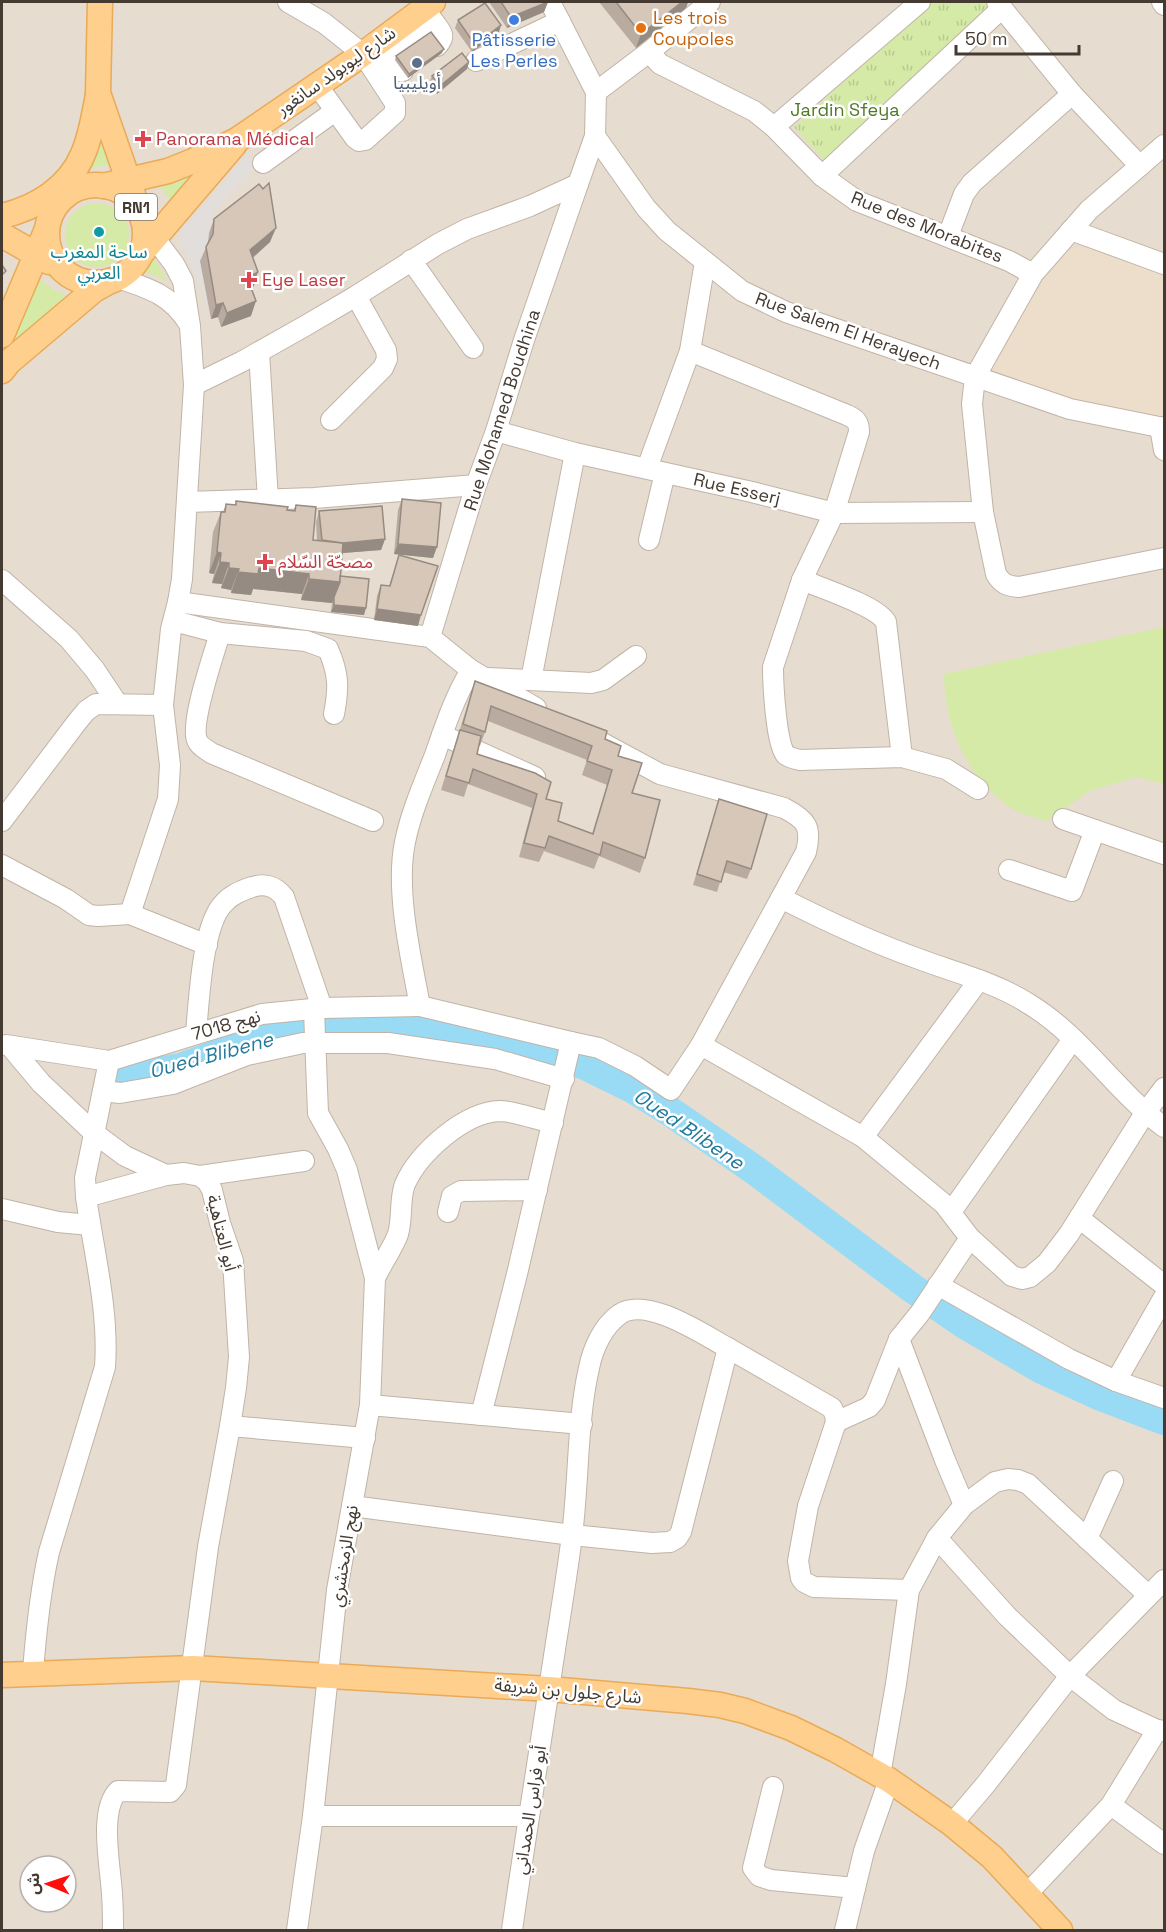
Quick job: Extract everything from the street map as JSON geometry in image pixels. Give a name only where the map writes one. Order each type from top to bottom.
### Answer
[{"type":"main road","points":[[2,216],[33,206],[47,198],[72,173],[83,155],[98,93],[100,2]]},
{"type":"main road","name":"شارع ليوبولد سانغور","points":[[144,232],[237,140],[317,85],[374,52],[430,10]]},
{"type":"main road","points":[[98,93],[144,232]]},
{"type":"main road","name":"شارع ليوبولد سانغور","points":[[103,186],[168,171],[237,140]]},
{"type":"main road","name":"RN1","points":[[2,371],[9,362],[94,290],[133,267],[144,232],[130,199],[118,190],[91,185],[68,194],[53,212],[3,328]]},
{"type":"main road","points":[[49,224],[50,248],[56,262],[65,272]]},
{"type":"main road","points":[[2,235],[76,279],[102,283],[116,278]]},
{"type":"main road","name":"شارع جلول بن شريفة","points":[[2,1674],[193,1668],[549,1689],[688,1701],[745,1711],[791,1728],[884,1778],[952,1824],[992,1857],[1060,1930]]},
{"type":"street","points":[[288,2],[374,52],[393,71],[403,70]]},
{"type":"street","points":[[550,2],[596,92],[595,136]]},
{"type":"street","points":[[596,92],[710,2]]},
{"type":"street","points":[[774,127],[920,2]]},
{"type":"street","points":[[822,176],[1000,5],[1072,94],[1140,166]]},
{"type":"street","points":[[430,10],[443,35],[443,40],[437,46]]},
{"type":"street","points":[[476,61],[560,21]]},
{"type":"street","points":[[317,85],[355,138],[359,141],[365,140],[395,113],[394,103],[374,52]]},
{"type":"street","name":"Rue des Morabites","points":[[649,52],[660,64],[753,111],[774,127],[822,176],[857,201],[1009,261],[1033,274]]},
{"type":"street","points":[[948,236],[964,194],[972,183],[1072,94]]},
{"type":"street","points":[[263,164],[335,111]]},
{"type":"street","name":"Rue Mohamed Boudhina","points":[[430,637],[476,485],[496,430],[537,298],[595,136]]},
{"type":"street","name":"Rue Salem El Herayech","points":[[595,136],[646,208],[667,231],[742,291],[765,304],[1070,409],[1162,428]]},
{"type":"street","points":[[1164,145],[1089,210],[1033,274],[975,377],[972,404],[983,512],[996,574],[1001,582],[1010,587],[1019,587],[1164,558]]},
{"type":"street","points":[[194,385],[259,352],[356,297],[411,260],[467,230],[530,206],[578,184]]},
{"type":"street","points":[[1071,230],[1164,264]]},
{"type":"street","points":[[130,914],[168,799],[170,765],[163,705],[171,628],[176,611],[187,502],[194,385],[190,326],[183,281],[174,264],[144,232]]},
{"type":"street","points":[[411,260],[473,348]]},
{"type":"street","points":[[649,540],[656,471],[690,351],[705,262]]},
{"type":"street","points":[[116,278],[141,285],[161,296],[179,308],[190,326]]},
{"type":"street","points":[[331,420],[383,368],[387,359],[386,350],[356,297]]},
{"type":"street","points":[[690,351],[855,419],[859,424],[859,432],[834,513],[802,580],[773,667],[782,748],[786,755],[800,760],[902,757],[946,769],[978,789]]},
{"type":"street","points":[[259,352],[268,500]]},
{"type":"street","points":[[1162,428],[1164,450]]},
{"type":"street","name":"Rue Esserj","points":[[496,430],[575,453],[834,513],[983,512]]},
{"type":"street","points":[[531,680],[575,453]]},
{"type":"street","points":[[187,502],[391,493],[476,485]]},
{"type":"street","points":[[2,580],[69,639],[95,670],[117,703]]},
{"type":"street","points":[[802,580],[872,610],[883,617],[886,622],[902,757]]},
{"type":"street","points":[[176,611],[430,637],[477,674],[555,718]]},
{"type":"street","points":[[176,611],[220,633],[306,641],[328,649],[336,668],[338,689],[334,714]]},
{"type":"street","points":[[220,633],[195,723],[196,740],[211,753],[373,821]]},
{"type":"street","points":[[420,1006],[404,895],[405,844],[410,822],[463,683],[477,674],[591,683],[603,681],[636,656]]},
{"type":"street","points":[[2,821],[86,711],[96,704],[163,705]]},
{"type":"street","points":[[584,734],[657,781],[784,808],[806,823],[810,837],[806,852],[702,1045],[863,1137],[951,1212],[970,1238],[1012,1276],[1022,1279],[1047,1263],[1069,1234],[1145,1113],[1164,1088]]},
{"type":"street","points":[[442,735],[542,780]]},
{"type":"street","points":[[1063,819],[1164,854]]},
{"type":"street","points":[[1009,870],[1072,891],[1095,830]]},
{"type":"street","points":[[2,865],[66,899],[90,915],[130,914],[207,945]]},
{"type":"street","points":[[196,1033],[200,986],[207,945],[213,922],[222,904],[237,892],[263,884],[277,889],[284,897],[317,1010],[314,1042],[318,1113],[347,1170],[375,1278],[370,1405],[582,1424]]},
{"type":"street","points":[[781,898],[867,939],[980,980],[1030,1004],[1073,1039],[1145,1113],[1164,1127]]},
{"type":"street","points":[[863,1137],[980,980]]},
{"type":"street","name":"نهج 7018","points":[[6,1045],[109,1062],[261,1014],[420,1006],[571,1045],[599,1048],[635,1066],[671,1090],[702,1045]]},
{"type":"street","points":[[951,1212],[1073,1039]]},
{"type":"street","points":[[103,1091],[120,1093],[173,1084],[247,1055],[314,1042],[388,1043],[495,1059],[565,1074]]},
{"type":"street","name":"أبو العتاهية","points":[[6,1045],[41,1083],[94,1133],[125,1156],[166,1175],[184,1173],[200,1176],[207,1181],[212,1190],[233,1261],[239,1357],[236,1388],[208,1547],[176,1785],[170,1792],[127,1790],[118,1791],[114,1796],[107,1831],[113,1930]]},
{"type":"street","points":[[481,1415],[571,1045]]},
{"type":"street","points":[[33,1672],[42,1581],[105,1367],[104,1314],[85,1178],[109,1062]]},
{"type":"street","points":[[375,1278],[398,1236],[402,1195],[406,1183],[427,1152],[444,1136],[467,1120],[500,1111],[553,1123]]},
{"type":"street","points":[[200,1176],[304,1161]]},
{"type":"street","points":[[86,1197],[166,1175]]},
{"type":"street","points":[[448,1212],[452,1196],[461,1191],[537,1190]]},
{"type":"street","points":[[2,1209],[58,1222],[90,1225]]},
{"type":"street","points":[[1079,1218],[1164,1285]]},
{"type":"street","points":[[836,1422],[869,1407],[875,1400],[899,1339],[920,1313],[970,1238]]},
{"type":"street","points":[[936,1288],[1069,1359],[1116,1381],[1164,1398]]},
{"type":"street","points":[[1116,1381],[1164,1297]]},
{"type":"street","name":"أبو فراس الحمداني","points":[[512,1930],[572,1535],[588,1368],[594,1349],[602,1334],[622,1312],[639,1309],[660,1314],[728,1348]]},
{"type":"street","points":[[899,1339],[964,1505]]},
{"type":"street","points":[[352,1506],[572,1535],[652,1543],[670,1542],[681,1532],[728,1348],[832,1408],[836,1422],[808,1506],[798,1561],[801,1578],[814,1587],[909,1590]]},
{"type":"street","name":"نهج الزمخشري","points":[[297,1930],[313,1816],[337,1590],[370,1405]]},
{"type":"street","points":[[230,1425],[365,1438]]},
{"type":"street","points":[[845,1930],[884,1778],[909,1590],[937,1538],[964,1505],[995,1482],[1018,1479],[1028,1484],[1148,1595]]},
{"type":"street","points":[[1087,1539],[1113,1480]]},
{"type":"street","points":[[937,1538],[1007,1616],[1070,1676],[1114,1710],[1161,1730],[1111,1804],[1028,1894]]},
{"type":"street","points":[[952,1824],[1070,1676],[1164,1580]]},
{"type":"street","points":[[773,1787],[753,1868],[759,1876],[771,1880],[855,1888]]},
{"type":"street","points":[[1111,1804],[1164,1844]]},
{"type":"street","points":[[313,1816],[529,1816]]},
{"type":"shaded area","points":[[2,2],[1164,2],[1164,1930],[2,1930]]},
{"type":"shaded area","points":[[247,155],[256,166],[211,215],[227,310],[212,318],[178,234]]},
{"type":"shaded area","points":[[1078,247],[1090,248],[1164,274],[1164,417],[1073,400],[995,372],[991,362],[1048,267],[1067,250]]},
{"type":"green space","name":"Jardin Sfeya","points":[[932,2],[989,2],[993,6],[824,160],[794,127]]},
{"type":"green space","points":[[100,124],[114,166],[100,166],[82,173]]},
{"type":"green space","points":[[186,176],[191,184],[173,203],[158,184]]},
{"type":"green space","points":[[91,203],[103,203],[120,212],[127,223],[129,235],[127,247],[120,258],[103,267],[91,267],[79,262],[70,253],[65,241],[65,229],[70,217],[79,208]]},
{"type":"green space","points":[[153,257],[168,281],[143,271]]},
{"type":"green space","points":[[38,277],[52,289],[71,298],[2,356]]},
{"type":"green space","points":[[1164,627],[1164,784],[1136,777],[1089,791],[1047,821],[1012,809],[980,779],[960,748],[953,730],[948,712],[944,674]]},
{"type":"building","points":[[501,2],[548,2],[511,17]]},
{"type":"building","points":[[616,2],[682,2],[641,34]]},
{"type":"building","points":[[485,3],[501,25],[475,45],[458,20]]},
{"type":"building","points":[[431,32],[444,49],[409,74],[396,56]]},
{"type":"building","points":[[462,53],[469,62],[440,86],[432,76]]},
{"type":"building","points":[[269,183],[276,228],[250,250],[258,272],[252,275],[255,283],[250,285],[256,301],[227,313],[223,303],[216,305],[206,247],[213,234],[214,219],[259,184],[263,189]]},
{"type":"building","points":[[402,499],[441,503],[437,547],[398,544]]},
{"type":"building","name":"مصحّة السّلام","points":[[236,501],[288,507],[287,510],[295,511],[296,505],[316,507],[313,540],[343,543],[340,582],[309,579],[309,574],[259,568],[258,574],[238,572],[239,569],[229,568],[229,563],[220,562],[221,553],[217,552],[221,512],[225,512],[226,504],[236,505]]},
{"type":"building","points":[[382,506],[385,539],[343,543],[322,540],[319,511]]},
{"type":"building","points":[[399,555],[438,566],[421,615],[377,609],[381,585],[390,586]]},
{"type":"building","points":[[340,576],[369,579],[366,608],[334,605]]},
{"type":"building","points":[[475,681],[607,731],[605,739],[621,746],[618,756],[642,763],[632,793],[660,800],[645,858],[603,842],[600,855],[549,836],[545,848],[524,843],[537,794],[473,769],[469,783],[446,776],[460,730],[481,736],[477,754],[535,773],[551,782],[546,799],[562,803],[558,821],[593,834],[612,770],[587,761],[592,746],[491,706],[485,732],[463,724]]},
{"type":"building","points":[[719,799],[767,814],[751,869],[727,861],[721,882],[697,874]]},
{"type":"waterway","name":"Oued Blibene","points":[[122,1078],[180,1068],[263,1038],[386,1026],[434,1030],[583,1064],[632,1088],[668,1110],[756,1171],[912,1288],[963,1323],[1040,1368],[1101,1396],[1164,1420]]},
{"type":"place","name":"Pâtisserie Les Perles","points":[[514,20]]},
{"type":"place","name":"Les trois Coupoles","points":[[641,28]]},
{"type":"place","name":"أويليبيا","points":[[417,63]]},
{"type":"place","name":"Panorama Médical","points":[[143,139]]},
{"type":"place","name":"ساحة المغرب العربي","points":[[99,232]]},
{"type":"place","name":"Eye Laser","points":[[249,280]]},
{"type":"place","name":"مصحّة السّلام","points":[[265,562]]}]
